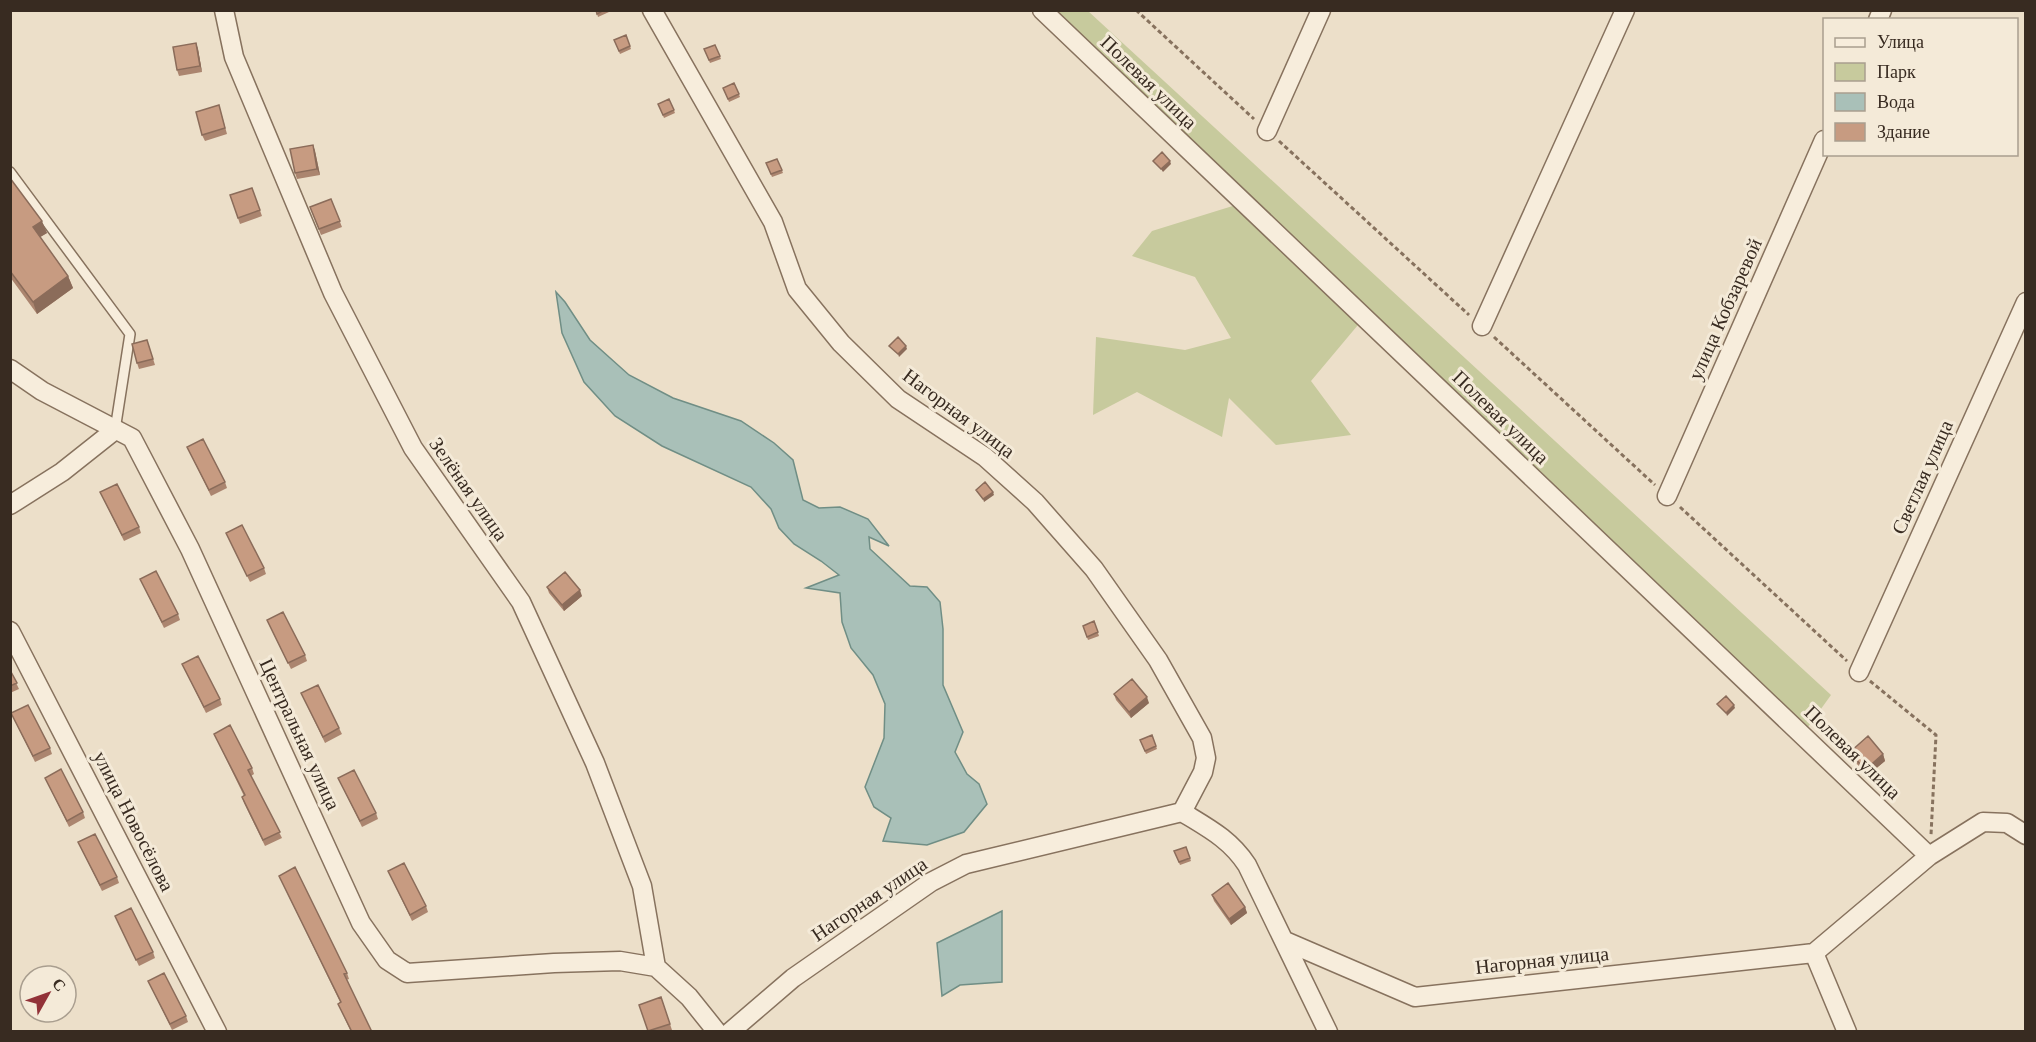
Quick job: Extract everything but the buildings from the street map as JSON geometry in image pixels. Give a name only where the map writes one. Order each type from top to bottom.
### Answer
[{"type":"street","name":"Зелёная улица","points":[[224,10],[234,57],[333,293],[413,448],[521,602],[590,753],[642,886],[656,967]]},
{"type":"street","name":"Нагорная улица","points":[[652,10],[773,222],[796,289],[841,343],[898,399],[985,457],[1035,502],[1094,569],[1158,660],[1202,738],[1206,758],[1203,772],[1182,812],[966,864],[931,882],[793,978],[730,1032]]},
{"type":"street","name":"Полевая улица","points":[[1042,10],[1929,856]]},
{"type":"street","points":[[1267,130],[1321,10]]},
{"type":"street","points":[[1482,326],[1624,10]]},
{"type":"street","name":"улица Кобзаревой","points":[[1667,496],[1823,142]]},
{"type":"street","name":"Светлая улица","points":[[1859,672],[2025,302]]},
{"type":"street","name":"Центральная улица","points":[[10,369],[42,391],[132,438],[190,549],[362,923],[387,960],[407,973],[620,961],[656,967]]},
{"type":"street","points":[[10,506],[62,472],[115,430]]},
{"type":"street","name":"улица Новосёлова","points":[[10,631],[217,1032]]},
{"type":"street","points":[[1182,812],[1223,837],[1236,849],[1247,865],[1328,1032]]},
{"type":"street","points":[[1847,1032],[1814,953],[1929,856],[1983,822],[2007,823],[2025,835]]},
{"type":"street","name":"Нагорная улица","points":[[1285,941],[1415,997],[1814,953]]},
{"type":"street","points":[[656,967],[689,997],[717,1032]]},
{"type":"lane","points":[[10,172],[130,334],[115,430]]},
{"type":"path","points":[[1136,10],[1859,672],[1936,735],[1929,856]]},
{"type":"green space","points":[[1049,11],[1088,11],[1831,695],[1808,727],[1368,313],[1311,381],[1351,435],[1276,445],[1229,398],[1222,437],[1137,392],[1093,415],[1096,337],[1185,350],[1231,338],[1195,277],[1132,256],[1152,231],[1252,200]]},
{"type":"water","points":[[556,292],[590,340],[629,375],[673,398],[741,421],[774,443],[793,460],[803,500],[819,508],[840,507],[868,519],[889,546],[869,537],[870,549],[910,586],[927,587],[940,602],[943,629],[943,685],[963,732],[955,752],[967,774],[979,784],[987,804],[964,832],[927,845],[883,841],[891,818],[874,807],[865,787],[884,738],[885,704],[873,675],[851,648],[842,622],[840,593],[806,588],[839,575],[794,544],[779,528],[771,509],[751,487],[662,446],[615,416],[584,382],[562,333]]},
{"type":"water","points":[[1002,911],[1002,982],[960,985],[942,996],[937,943]]}]
